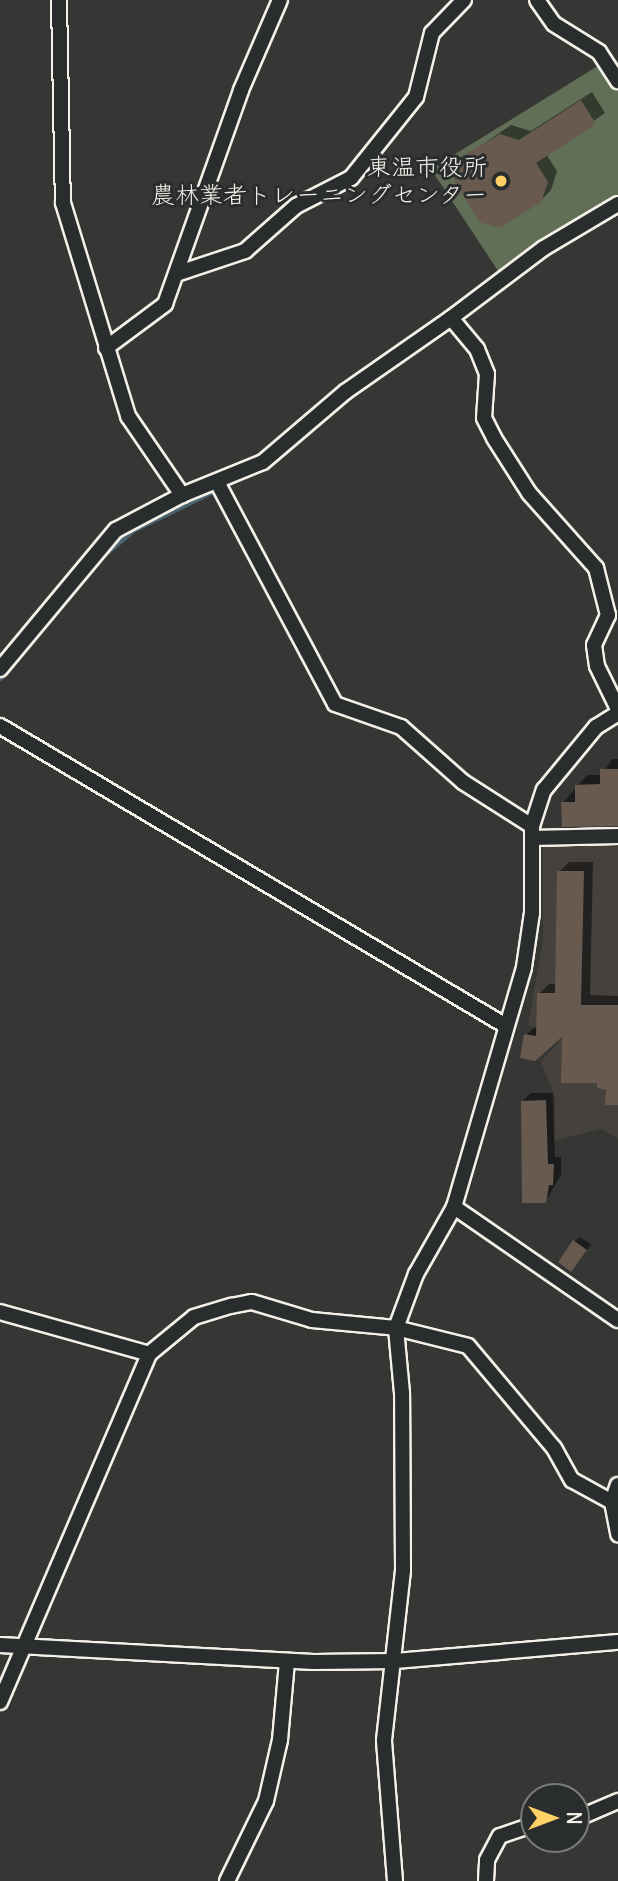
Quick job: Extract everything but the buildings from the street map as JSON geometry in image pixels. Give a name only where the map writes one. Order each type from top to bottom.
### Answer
[{"type":"street","points":[[59,0],[63,204],[128,416],[182,495]]},
{"type":"street","points":[[106,348],[165,304],[179,273],[241,90],[280,0]]},
{"type":"street","points":[[179,273],[245,251],[296,206],[351,178],[416,97],[432,33],[464,0]]},
{"type":"street","points":[[537,0],[554,24],[598,52],[618,81]]},
{"type":"street","points":[[0,669],[117,530],[182,495],[263,462],[345,392],[451,318],[544,248],[618,204]]},
{"type":"street","points":[[396,1881],[384,1740],[395,1661],[403,1570],[402,1393],[396,1328],[416,1274],[454,1208],[524,967],[532,913],[532,832],[544,790],[596,727],[618,711],[597,666],[594,645],[608,615],[596,568],[529,493],[494,438],[484,418],[487,374],[477,349],[451,318]]},
{"type":"street","points":[[217,482],[335,704],[401,727],[463,782],[532,832],[618,836]]},
{"type":"street","points":[[0,726],[506,1026]]},
{"type":"street","points":[[454,1208],[618,1320]]},
{"type":"street","points":[[0,1702],[149,1354],[194,1317],[252,1302],[312,1320],[396,1328],[468,1346],[537,1427],[572,1480],[612,1502]]},
{"type":"street","points":[[0,1312],[149,1354]]},
{"type":"street","points":[[618,1485],[612,1502],[618,1534]]},
{"type":"street","points":[[0,1645],[287,1661],[395,1661],[618,1642]]},
{"type":"street","points":[[227,1881],[265,1801],[280,1740],[287,1661]]},
{"type":"street","points":[[590,1813],[618,1801]]},
{"type":"street","points":[[486,1881],[487,1860],[500,1836],[520,1829]]},
{"type":"shaded area","points":[[618,843],[618,1139],[601,1129],[554,1141],[555,1098],[541,1062],[569,1029],[528,1026],[543,938],[543,846]]},
{"type":"green space","points":[[601,64],[618,91],[618,198],[500,274],[431,169]]},
{"type":"waterway","points":[[277,459],[326,417]]},
{"type":"waterway","points":[[106,553],[135,529],[238,479]]},
{"type":"waterway","points":[[0,678],[71,594]]},
{"type":"place","name":"東温市役所 農林業者トレーニングセンター","points":[[501,181]]}]
